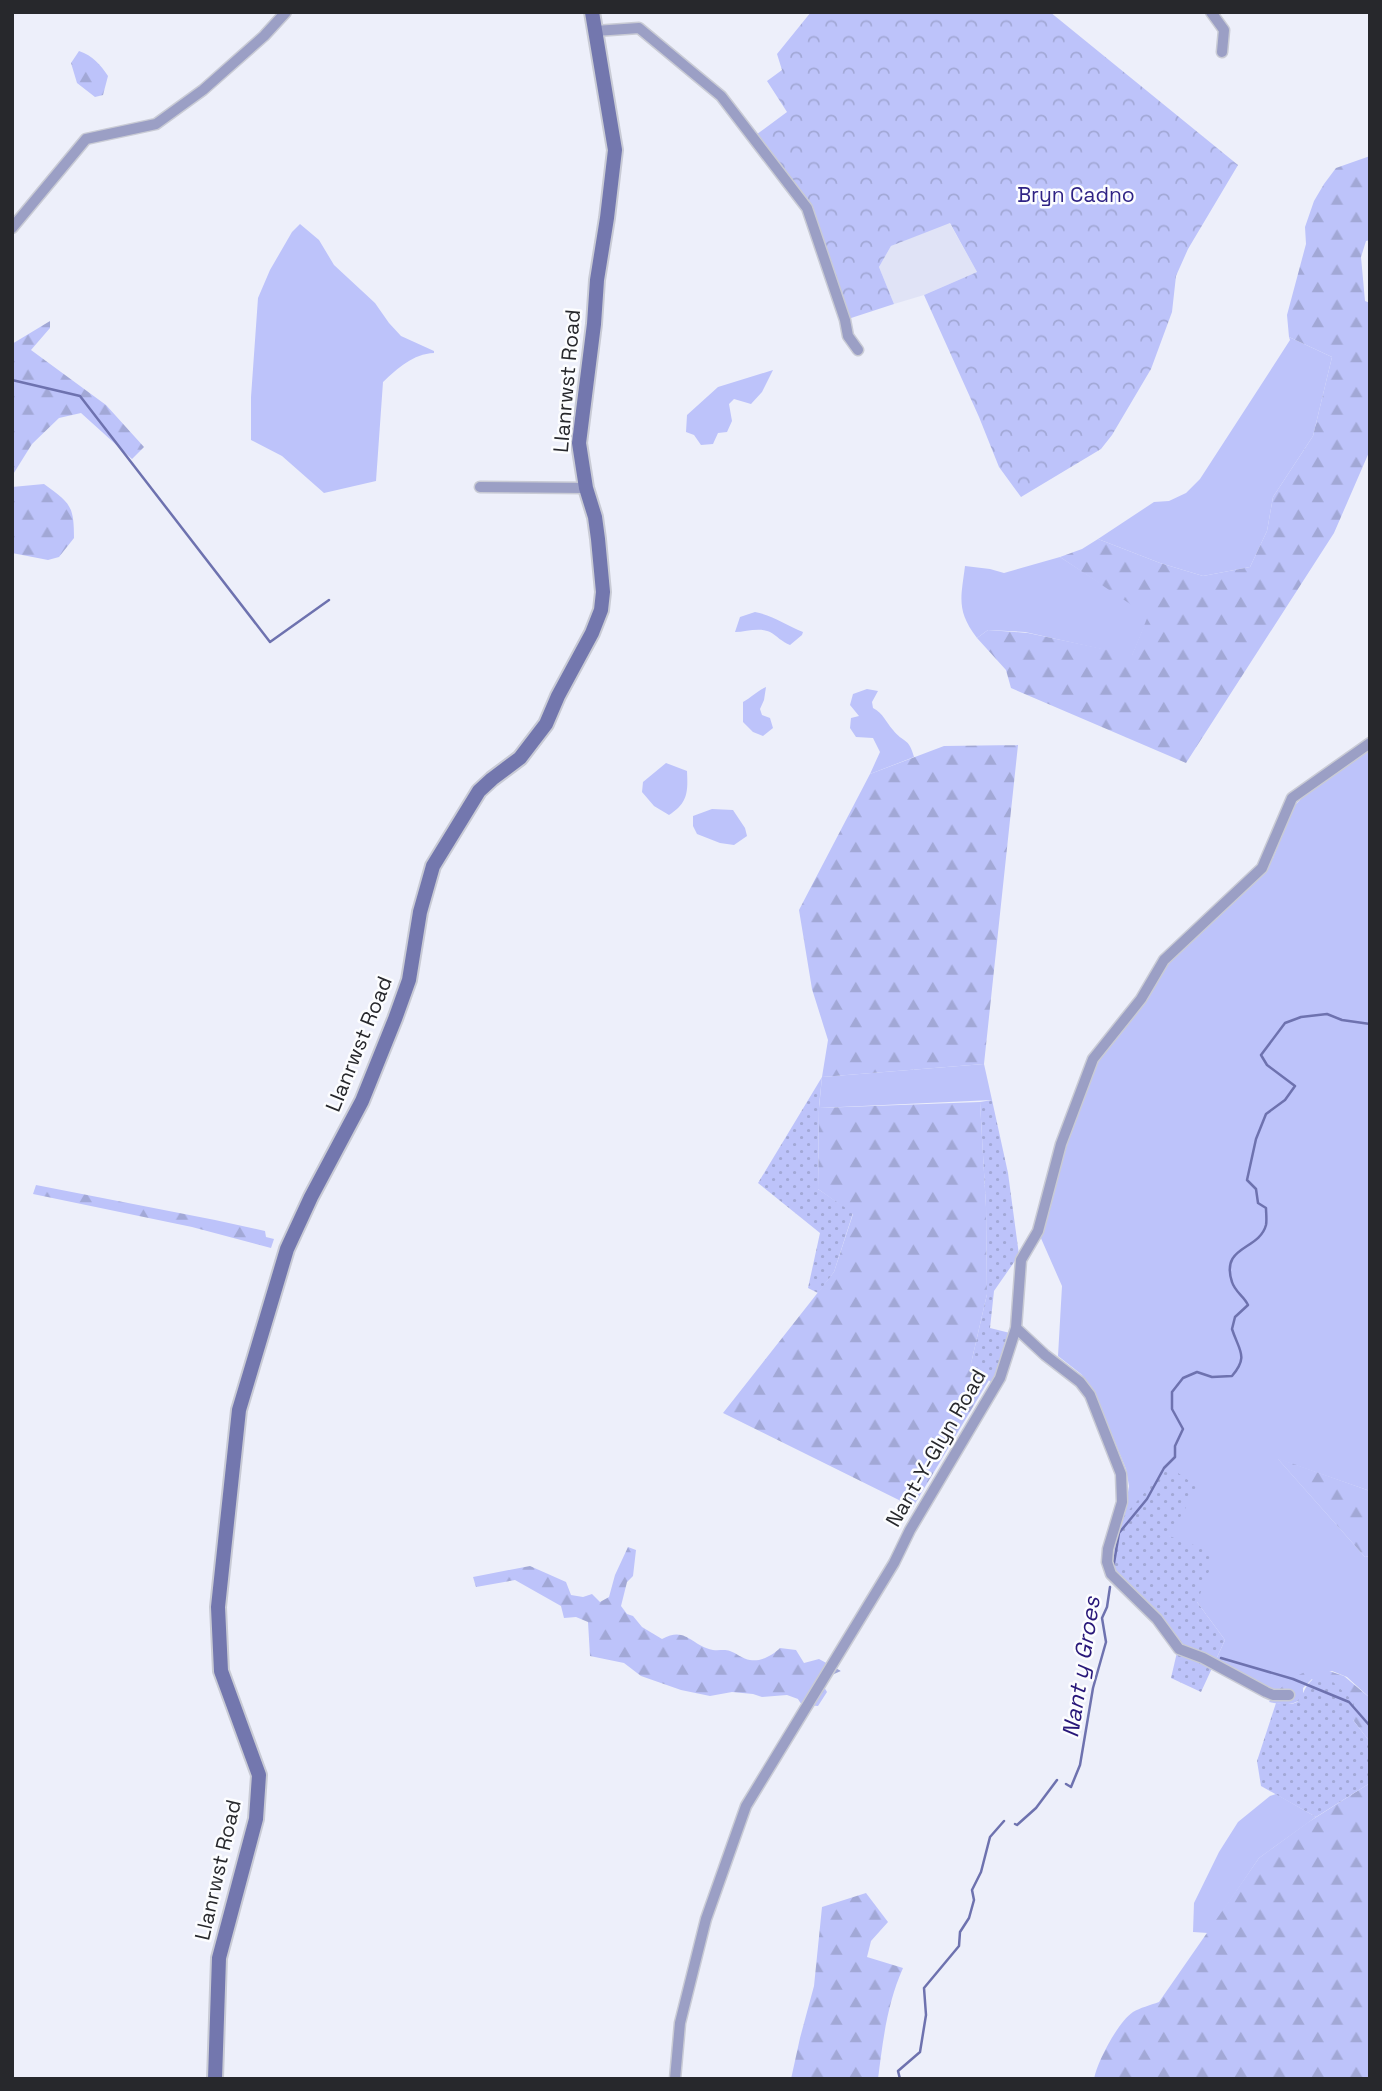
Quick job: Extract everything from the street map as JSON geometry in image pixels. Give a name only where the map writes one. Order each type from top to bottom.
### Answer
[{"type":"main road","name":"Llanrwst Road","points":[[215,2079],[219,1958],[256,1819],[259,1775],[221,1671],[218,1607],[239,1410],[287,1249],[362,1101],[396,1019],[409,980],[420,912],[433,866],[479,791],[520,758],[535,741],[592,633],[601,610],[603,592],[598,539],[579,443],[615,150],[592,12]]},
{"type":"street","points":[[12,228],[86,139],[156,124],[203,90],[264,36],[286,12]]},
{"type":"street","points":[[1211,12],[1224,30],[1222,52]]},
{"type":"street","points":[[595,31],[639,27],[721,96],[807,208],[848,336],[858,350]]},
{"type":"street","points":[[480,487],[586,488]]},
{"type":"street","name":"Nant-Y-Glyn Road","points":[[675,2079],[680,2023],[706,1919],[746,1806],[894,1563],[910,1530],[1000,1378],[1016,1328],[1021,1260],[1038,1231],[1061,1144],[1093,1059],[1141,999],[1164,960],[1262,868],[1292,798],[1370,743]]},
{"type":"street","points":[[1016,1328],[1080,1382],[1090,1395],[1121,1474],[1122,1502],[1108,1549],[1107,1562],[1111,1574],[1157,1619],[1179,1648],[1273,1695],[1289,1695]]},
{"type":"shaded area","points":[[949,222],[977,272],[924,295],[894,304],[879,267],[891,246]]},
{"type":"green space","name":"Bryn Cadno","points":[[811,12],[1050,12],[1238,165],[1188,249],[1176,276],[1172,312],[1151,369],[1112,435],[1101,449],[1021,497],[999,467],[924,295],[977,272],[950,223],[891,246],[879,267],[894,304],[845,320],[807,208],[753,137],[787,112],[767,81],[782,70],[777,54]]},
{"type":"green space","points":[[79,51],[96,61],[108,76],[103,95],[95,97],[77,83],[71,63]]},
{"type":"green space","points":[[1370,156],[1370,240],[1366,241],[1361,257],[1365,301],[1370,303],[1370,450],[1334,533],[1186,763],[1011,688],[1006,670],[977,638],[988,630],[1028,633],[1132,655],[1148,616],[1060,557],[1082,549],[1098,539],[1203,576],[1250,567],[1267,531],[1273,497],[1313,436],[1332,357],[1289,337],[1287,315],[1306,244],[1305,227],[1314,201],[1336,168]]},
{"type":"green space","points":[[300,224],[319,240],[334,265],[375,303],[401,336],[434,351],[406,363],[383,382],[376,481],[324,493],[282,456],[251,440],[251,397],[258,298],[270,270],[292,232]]},
{"type":"green space","points":[[50,321],[50,328],[31,350],[106,405],[144,447],[132,459],[81,413],[59,418],[32,444],[12,476],[12,344]]},
{"type":"green space","points":[[1289,337],[1332,357],[1313,436],[1273,497],[1267,531],[1250,567],[1203,576],[1098,539],[1154,502],[1169,501],[1186,493],[1200,479],[1290,340]]},
{"type":"green space","points":[[773,370],[762,392],[751,404],[734,399],[729,404],[732,421],[727,432],[718,433],[713,444],[701,445],[694,435],[686,432],[687,415],[718,387]]},
{"type":"green space","points":[[44,484],[69,506],[74,527],[74,538],[59,557],[48,560],[12,553],[12,487]]},
{"type":"green space","points":[[1060,557],[1149,615],[1132,656],[1025,632],[988,630],[977,638],[963,611],[965,566],[1004,573]]},
{"type":"green space","points":[[755,612],[803,632],[802,635],[790,645],[766,631],[735,632],[740,617]]},
{"type":"green space","points":[[766,687],[760,709],[762,715],[770,718],[773,728],[763,736],[753,732],[743,722],[743,702]]},
{"type":"green space","points":[[867,689],[878,691],[872,702],[873,708],[908,743],[914,757],[870,774],[880,752],[873,738],[856,737],[850,728],[851,718],[859,716],[850,705],[853,694]]},
{"type":"green space","points":[[1018,745],[984,1064],[822,1077],[828,1040],[812,989],[799,910],[870,774],[944,746]]},
{"type":"green space","points":[[1370,749],[1370,1491],[1278,1459],[1365,1557],[1370,1556],[1370,1698],[1347,1677],[1332,1671],[1293,1679],[1273,1695],[1214,1664],[1225,1640],[1197,1602],[1169,1536],[1168,1467],[1124,1517],[1129,1486],[1126,1469],[1093,1389],[1081,1374],[1058,1356],[1062,1286],[1040,1236],[1067,1140],[1095,1064],[1167,962],[1248,889],[1273,858],[1294,806]]},
{"type":"green space","points":[[666,763],[687,771],[686,796],[680,806],[669,815],[654,806],[642,792],[643,782]]},
{"type":"green space","points":[[712,809],[733,810],[747,836],[734,845],[697,834],[693,826],[693,816]]},
{"type":"green space","points":[[984,1064],[992,1100],[819,1108],[822,1077]]},
{"type":"green space","points":[[822,1077],[818,1189],[853,1213],[834,1272],[818,1293],[808,1288],[820,1233],[758,1183]]},
{"type":"green space","points":[[992,1100],[1008,1173],[1019,1255],[994,1291],[990,1328],[1014,1334],[996,1385],[970,1368],[987,1294],[986,1207],[980,1102]]},
{"type":"green space","points":[[980,1102],[986,1207],[987,1294],[970,1368],[989,1380],[913,1507],[723,1413],[834,1272],[853,1214],[818,1189],[819,1108]]},
{"type":"green space","points":[[36,1185],[265,1231],[266,1237],[274,1239],[271,1248],[192,1227],[33,1194]]},
{"type":"green space","points":[[1277,1458],[1370,1491],[1370,1556],[1365,1557]]},
{"type":"green space","points":[[1168,1466],[1198,1487],[1169,1536],[1216,1553],[1197,1602],[1225,1640],[1201,1692],[1171,1678],[1178,1648],[1111,1574],[1108,1549],[1115,1526]]},
{"type":"green space","points":[[628,1547],[636,1550],[633,1576],[627,1582],[621,1606],[642,1627],[662,1639],[683,1635],[705,1648],[730,1651],[750,1660],[766,1657],[780,1648],[796,1650],[804,1663],[819,1659],[841,1671],[820,1680],[827,1692],[818,1706],[802,1705],[798,1699],[787,1695],[762,1697],[732,1692],[710,1696],[681,1690],[641,1676],[624,1663],[590,1656],[588,1622],[576,1617],[564,1618],[561,1606],[515,1580],[476,1587],[473,1577],[530,1566],[566,1582],[571,1595],[583,1597],[592,1594],[600,1602],[609,1597],[615,1575]]},
{"type":"green space","points":[[1320,1668],[1344,1676],[1370,1698],[1370,1742],[1353,1720],[1312,1679],[1303,1688],[1303,1697],[1296,1702],[1269,1702],[1291,1680]]},
{"type":"green space","points":[[1313,1679],[1333,1682],[1354,1702],[1353,1720],[1370,1742],[1370,1783],[1316,1817],[1261,1786],[1257,1761],[1276,1703],[1298,1702]]},
{"type":"green space","points":[[1370,1783],[1370,2079],[1094,2079],[1104,2053],[1121,2024],[1133,2012],[1159,2002],[1259,1858],[1307,1823]]},
{"type":"green space","points":[[1276,1794],[1316,1817],[1259,1858],[1208,1933],[1193,1932],[1194,1903],[1219,1852],[1238,1822]]},
{"type":"green space","points":[[866,1893],[888,1922],[871,1941],[867,1957],[903,1968],[889,2009],[878,2079],[791,2079],[814,1986],[822,1907]]},
{"type":"waterway","points":[[12,380],[80,396],[270,642],[329,600]]},
{"type":"waterway","name":"Nant y Groes","points":[[1113,1569],[1119,1533],[1147,1499],[1164,1468],[1175,1457],[1175,1446],[1183,1429],[1172,1409],[1172,1392],[1183,1378],[1197,1372],[1212,1377],[1232,1376],[1240,1363],[1241,1353],[1232,1329],[1235,1317],[1248,1305],[1232,1282],[1231,1261],[1256,1240],[1266,1225],[1266,1208],[1258,1203],[1256,1189],[1247,1180],[1256,1139],[1266,1114],[1285,1100],[1295,1086],[1267,1065],[1261,1055],[1285,1023],[1301,1017],[1327,1014],[1342,1020],[1370,1024]]},
{"type":"waterway","name":"Nant y Groes","points":[[1066,1784],[1071,1787],[1080,1765],[1093,1688],[1106,1642],[1102,1618],[1110,1587]]},
{"type":"waterway","points":[[1221,1658],[1293,1679],[1349,1702],[1370,1726]]},
{"type":"waterway","name":"Nant y Groes","points":[[1015,1824],[1036,1808],[1057,1780]]},
{"type":"waterway","name":"Nant y Groes","points":[[900,2079],[898,2071],[920,2052],[926,2015],[924,1988],[959,1946],[960,1932],[969,1918],[974,1900],[972,1890],[981,1872],[990,1837],[1004,1821]]}]
